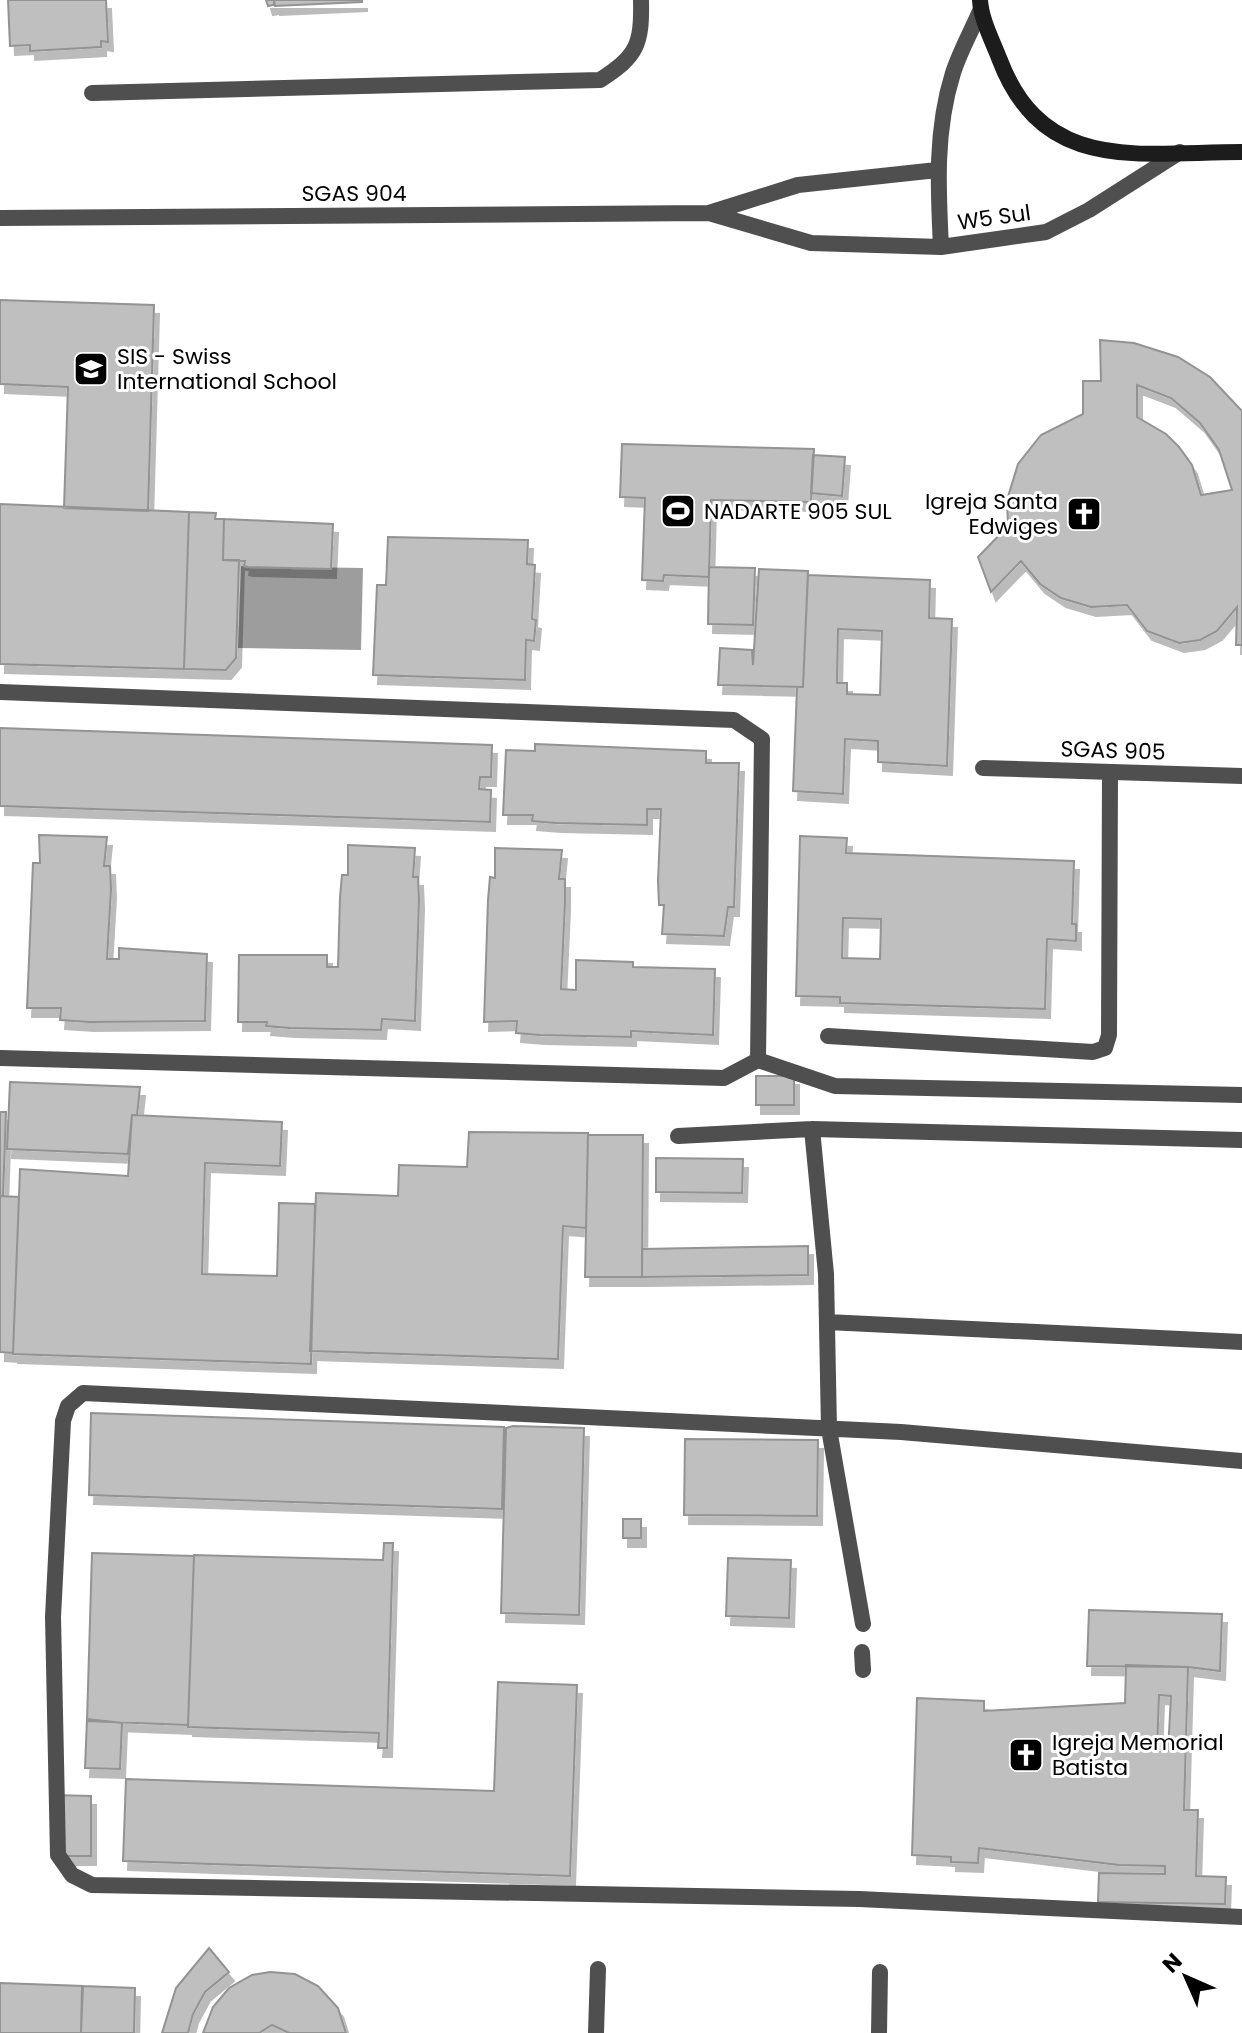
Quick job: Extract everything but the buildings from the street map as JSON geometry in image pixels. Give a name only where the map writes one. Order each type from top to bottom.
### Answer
[{"type":"main road","name":"W5 Sul","points":[[980,4],[1007,79],[1033,118],[1078,146],[1098,150],[1242,152]]},
{"type":"street","points":[[92,93],[600,80],[631,60],[642,31],[641,0]]},
{"type":"street","name":"W5 Sul","points":[[980,4],[953,73],[942,125],[937,170],[941,247],[1046,232],[1089,210],[1180,152]]},
{"type":"street","name":"SGAS 904","points":[[709,213],[798,185],[937,170]]},
{"type":"street","name":"SGAS 904","points":[[0,218],[709,213],[811,243],[941,247]]},
{"type":"street","points":[[0,692],[734,720],[762,739],[758,1060]]},
{"type":"street","name":"SGAS 905","points":[[983,768],[1242,776]]},
{"type":"street","points":[[828,1036],[1093,1052],[1105,1048],[1109,1035],[1110,772]]},
{"type":"street","points":[[0,1058],[724,1078],[758,1060],[835,1086],[1242,1095]]},
{"type":"street","points":[[812,1129],[827,1322],[829,1429],[863,1624]]},
{"type":"street","points":[[678,1136],[812,1129],[1242,1140]]},
{"type":"street","points":[[827,1322],[1242,1342]]},
{"type":"street","points":[[1242,1461],[901,1432],[83,1393],[68,1406],[63,1421],[53,1617],[58,1855],[72,1875],[92,1885],[859,1899],[1242,1917]]},
{"type":"street","points":[[862,1652],[863,1670]]},
{"type":"street","points":[[596,2033],[598,1969]]},
{"type":"street","points":[[879,2033],[880,1972]]},
{"type":"shaded area","points":[[241,566],[363,568],[361,650],[238,648]]},
{"type":"place","name":"SIS - Swiss International School","points":[[91,369]]},
{"type":"place","name":"NADARTE 905 SUL","points":[[678,511]]},
{"type":"place","name":"Igreja Santa Edwiges","points":[[1084,514]]},
{"type":"place","name":"Igreja Memorial Batista","points":[[1026,1755]]}]
